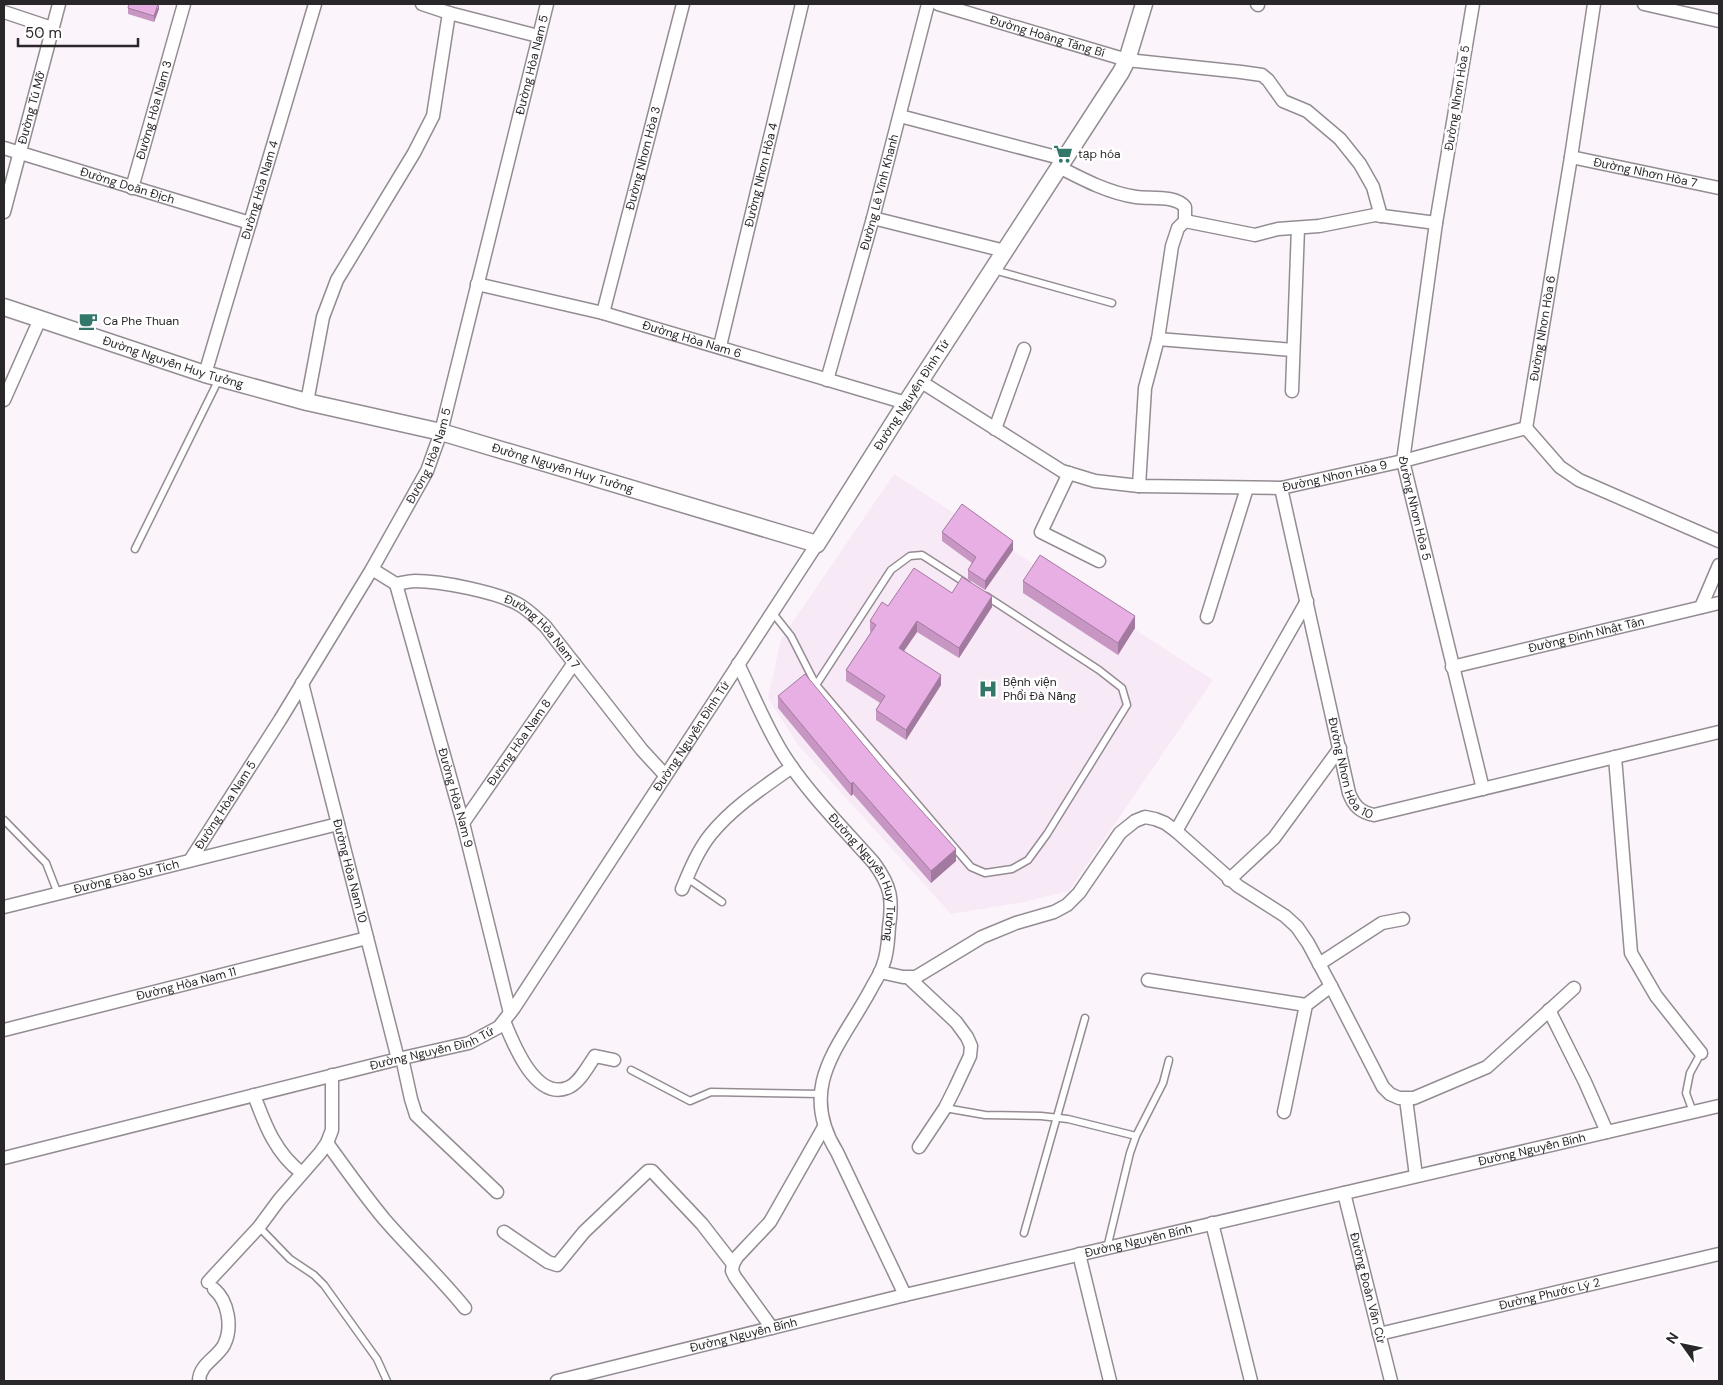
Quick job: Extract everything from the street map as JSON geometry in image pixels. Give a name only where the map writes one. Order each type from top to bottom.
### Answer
[{"type":"street","name":"Đường Tú Mỡ","points":[[4,212],[59,4]]},
{"type":"street","name":"Đường Hòa Nam 3","points":[[132,188],[184,4]]},
{"type":"street","name":"Đường Hòa Nam 4","points":[[213,376],[250,223],[315,4]]},
{"type":"street","points":[[422,4],[538,36]]},
{"type":"street","name":"Đường Hòa Nam 5","points":[[191,859],[372,569],[427,471],[441,432],[546,4]]},
{"type":"street","name":"Đường Nhơn Hòa 3","points":[[603,313],[683,4]]},
{"type":"street","name":"Đường Nhơn Hòa 4","points":[[720,346],[802,4]]},
{"type":"street","name":"Đường Lê Vĩnh Khanh","points":[[827,380],[873,218],[928,4]]},
{"type":"street","name":"Đường Hoàng Tăng Bí","points":[[938,4],[1127,60],[1241,72],[1262,76],[1268,80],[1283,101],[1307,111],[1340,139],[1360,164],[1373,187],[1381,216]]},
{"type":"street","name":"Đường Nguyễn Đình Tứ","points":[[4,1158],[400,1058],[469,1043],[499,1027],[817,544],[906,402],[1127,60],[1144,4]]},
{"type":"street","name":"Đường Nhơn Hòa 5","points":[[1473,4],[1436,223],[1403,462],[1483,789]]},
{"type":"street","name":"Đường Nhơn Hòa 6","points":[[1526,428],[1571,157],[1594,4]]},
{"type":"street","points":[[1644,4],[1719,20]]},
{"type":"street","points":[[4,12],[52,28]]},
{"type":"street","points":[[307,402],[323,316],[337,280],[414,153],[433,116],[449,13]]},
{"type":"street","points":[[900,116],[1062,163],[1090,183],[1123,194],[1166,199],[1185,207],[1185,221],[1178,228],[1172,246],[1158,339],[1145,388],[1139,486]]},
{"type":"street","name":"Đường Doãn Địch","points":[[4,148],[250,223]]},
{"type":"street","name":"Đường Nhơn Hòa 7","points":[[1571,157],[1719,188]]},
{"type":"street","points":[[1185,221],[1255,234],[1278,229],[1319,226],[1375,215],[1436,223]]},
{"type":"street","points":[[873,218],[1005,251]]},
{"type":"street","points":[[1292,391],[1298,228]]},
{"type":"street","name":"Đường Hòa Nam 6","points":[[477,284],[603,313],[906,402]]},
{"type":"street","name":"Đường Nguyễn Huy Tưởng","points":[[4,307],[213,376],[307,402],[441,432],[817,544]]},
{"type":"street","points":[[4,400],[40,319]]},
{"type":"street","points":[[1158,339],[1293,350]]},
{"type":"street","points":[[995,429],[1024,348]]},
{"type":"street","name":"Đường Nhơn Hòa 9","points":[[920,382],[1062,471],[1095,481],[1139,486],[1280,488],[1403,462],[1526,428]]},
{"type":"street","points":[[1526,428],[1560,468],[1579,480],[1719,541]]},
{"type":"street","points":[[1069,473],[1041,532],[1099,561]]},
{"type":"street","points":[[1207,617],[1247,488]]},
{"type":"street","name":"Đường Nhơn Hòa 10","points":[[1280,488],[1352,802],[1358,809],[1374,815],[1719,732]]},
{"type":"street","points":[[1701,607],[1719,565]]},
{"type":"street","points":[[372,569],[396,584]]},
{"type":"street","name":"Đường Hòa Nam 7","points":[[396,584],[413,581],[429,582],[474,590],[508,599],[528,610],[545,626],[642,750],[665,775]]},
{"type":"street","name":"Đường Hòa Nam 9","points":[[396,584],[463,823],[515,1048],[529,1070],[538,1079],[554,1089],[567,1088],[573,1085],[595,1056],[614,1060]]},
{"type":"street","points":[[1176,831],[1307,601]]},
{"type":"street","name":"Đường Đinh Nhật Tân","points":[[1452,667],[1719,603]]},
{"type":"street","name":"Đường Hòa Nam 8","points":[[463,823],[574,663]]},
{"type":"street","name":"Đường Nguyễn Huy Tưởng","points":[[738,664],[770,732],[792,767],[884,877],[890,892],[892,903],[885,956],[880,972],[834,1049],[827,1066],[820,1094],[824,1127],[905,1295]]},
{"type":"street","name":"Đường Hòa Nam 10","points":[[302,683],[367,938],[416,1115],[497,1192]]},
{"type":"street","points":[[1229,880],[1274,838],[1340,748]]},
{"type":"street","points":[[1614,757],[1631,953],[1656,996],[1701,1053]]},
{"type":"street","points":[[684,884],[693,862],[711,834],[746,800],[792,767]]},
{"type":"street","points":[[880,972],[909,978],[916,977],[982,937],[1016,923],[1054,912],[1066,905],[1079,893],[1120,833],[1135,821],[1145,817],[1165,823],[1229,880],[1291,920],[1308,943],[1320,964],[1383,1087],[1390,1094],[1399,1098],[1414,1098],[1487,1067],[1574,988]]},
{"type":"street","name":"Đường Đào Sư Tích","points":[[4,907],[338,824]]},
{"type":"street","points":[[1320,964],[1382,923],[1403,919]]},
{"type":"street","name":"Đường Hòa Nam 11","points":[[4,1030],[367,938]]},
{"type":"street","points":[[909,978],[956,1022],[968,1037],[971,1046],[967,1065],[945,1108],[919,1147]]},
{"type":"street","points":[[1148,980],[1306,1005]]},
{"type":"street","points":[[1284,1112],[1306,1005],[1331,986]]},
{"type":"street","points":[[1549,1010],[1585,1082],[1607,1132]]},
{"type":"street","points":[[200,1381],[199,1374],[224,1344],[226,1336],[227,1309],[223,1299],[211,1286],[327,1143],[332,1130],[332,1075]]},
{"type":"street","points":[[254,1095],[264,1122],[276,1145],[286,1160],[302,1173]]},
{"type":"street","points":[[1406,1099],[1416,1176]]},
{"type":"street","name":"Đường Nguyễn Bính","points":[[558,1381],[905,1295],[1719,1106]]},
{"type":"street","points":[[772,1328],[735,1277],[732,1271],[733,1264],[737,1257],[770,1222],[824,1127]]},
{"type":"street","points":[[327,1143],[350,1176],[385,1219],[447,1285],[465,1308]]},
{"type":"street","points":[[504,1232],[553,1265],[557,1265],[584,1232],[648,1171],[652,1171],[702,1224],[733,1264]]},
{"type":"street","name":"Đường Đoàn Văn Cừ","points":[[1344,1193],[1391,1381]]},
{"type":"street","points":[[1212,1223],[1251,1381]]},
{"type":"street","points":[[1079,1254],[1110,1381]]},
{"type":"street","name":"Đường Phước Lý 2","points":[[1379,1334],[1719,1254]]},
{"type":"lane","points":[[993,270],[1112,303]]},
{"type":"lane","points":[[135,549],[213,376]]},
{"type":"lane","points":[[816,685],[891,570],[910,556],[922,554],[970,586]]},
{"type":"lane","points":[[772,612],[791,636],[816,685],[970,867],[985,873],[1012,869],[1028,860],[1127,705],[1122,688],[1099,670],[978,591]]},
{"type":"lane","points":[[4,820],[46,863],[58,894]]},
{"type":"lane","points":[[684,884],[694,882],[722,902]]},
{"type":"lane","points":[[1024,1234],[1085,1018]]},
{"type":"lane","points":[[1692,1112],[1686,1093],[1690,1073],[1701,1053]]},
{"type":"lane","points":[[1107,1248],[1130,1153],[1136,1136],[1158,1095],[1169,1060]]},
{"type":"lane","points":[[631,1070],[690,1101],[711,1092],[820,1094]]},
{"type":"lane","points":[[945,1108],[985,1114],[1068,1118],[1136,1136]]},
{"type":"lane","points":[[259,1227],[290,1259],[314,1275],[328,1289],[377,1359],[387,1381]]},
{"type":"shaded area","name":"Bệnh viện Phổi Đà Nẵng","points":[[894,474],[1213,680],[1069,891],[1024,902],[951,914],[798,745],[768,698],[781,639]]},
{"type":"building","points":[[129,4],[158,4],[154,16],[128,8]]},
{"type":"building","points":[[962,504],[1013,541],[985,581],[968,570],[976,557],[942,532]]},
{"type":"building","points":[[1040,555],[1135,616],[1118,643],[1023,581]]},
{"type":"building","points":[[914,568],[952,593],[962,577],[992,596],[959,648],[917,621],[899,648],[941,675],[906,730],[876,710],[885,696],[846,670],[876,625],[870,621],[882,602],[888,606]]},
{"type":"building","points":[[805,674],[883,768],[956,849],[931,871],[853,782],[851,784],[778,696]]},
{"type":"place","name":"tạp hóa","points":[[1063,154]]},
{"type":"place","name":"Ca Phe Thuan","points":[[88,321]]},
{"type":"place","name":"Bệnh viện Phổi Đà Nẵng","points":[[988,689]]}]
